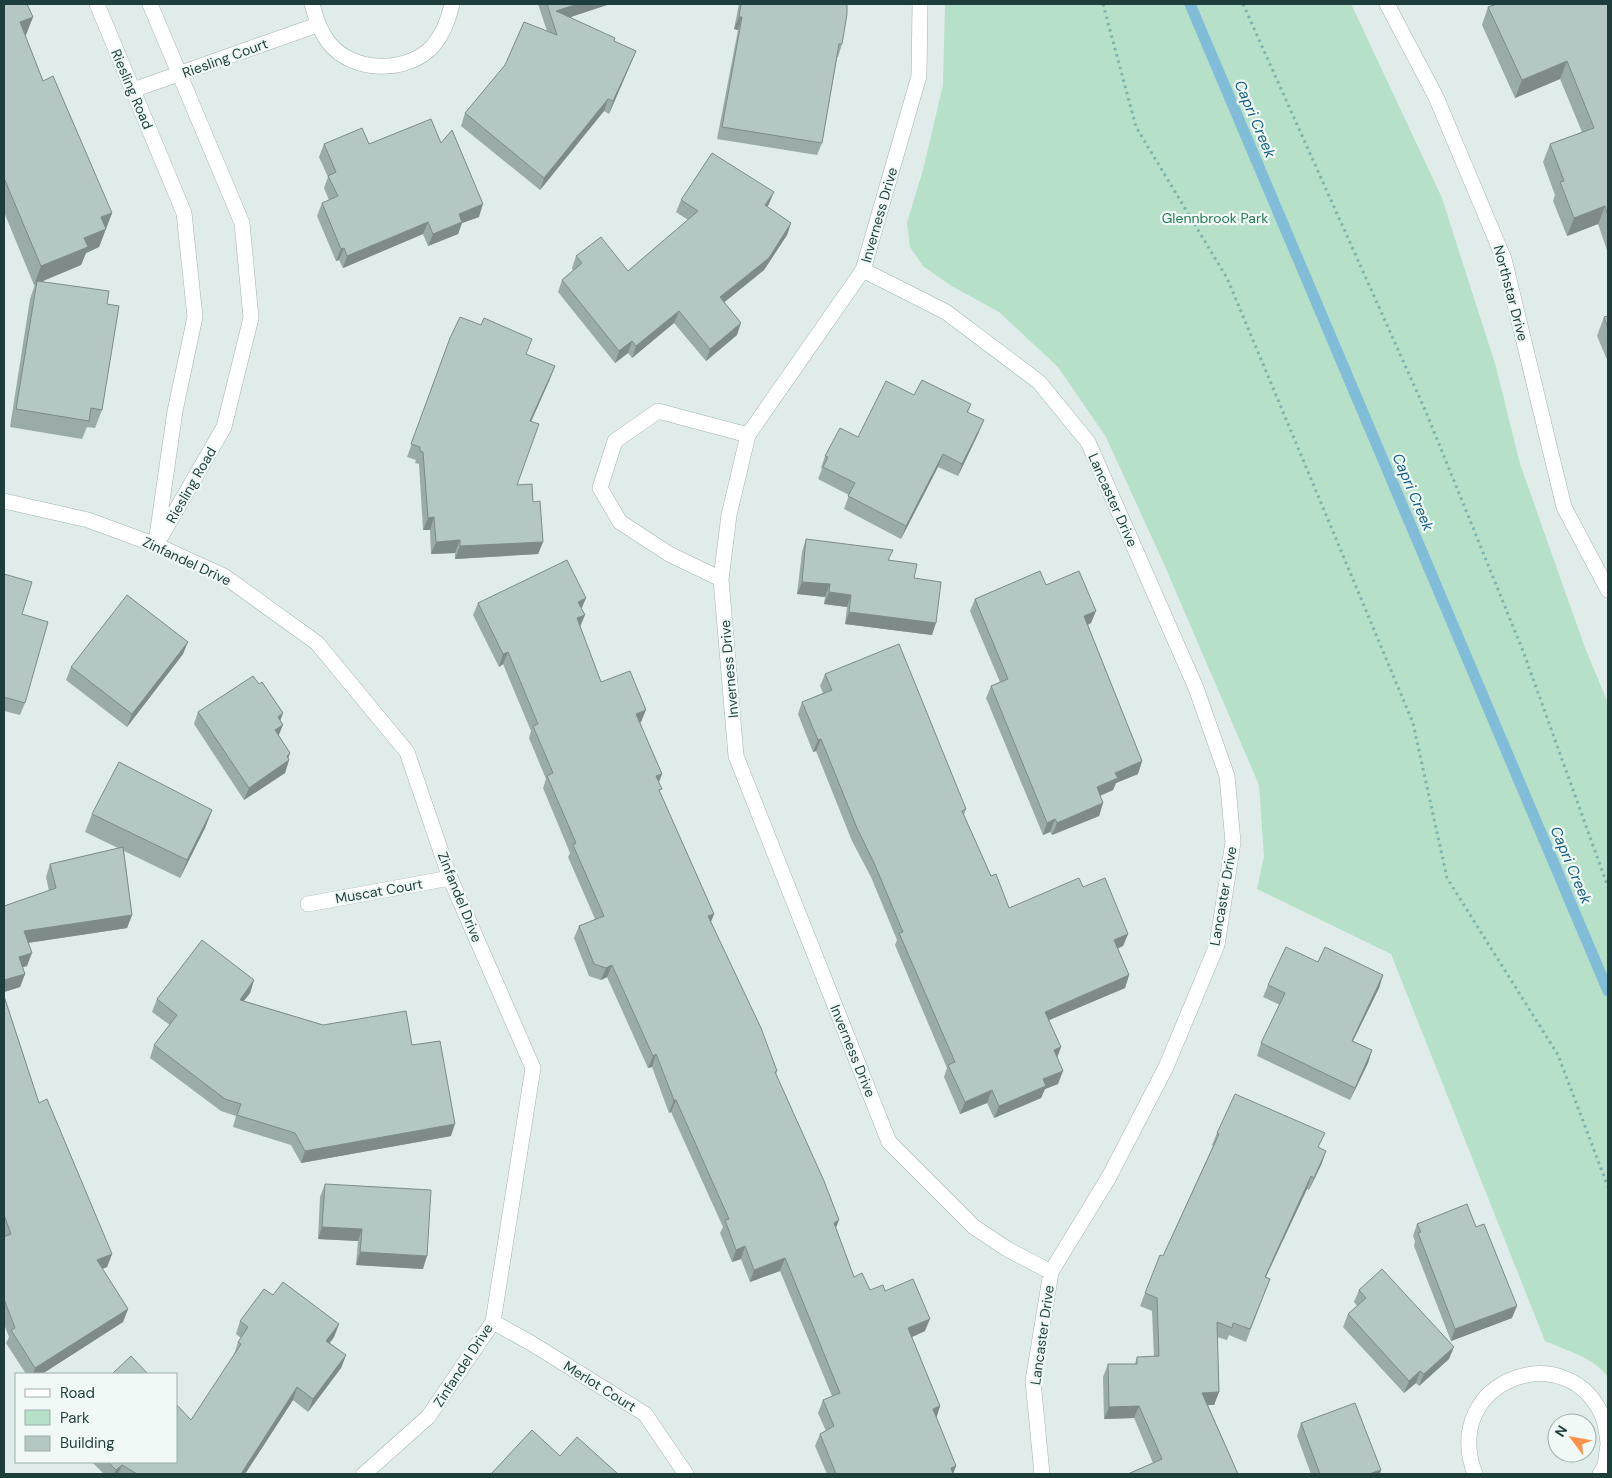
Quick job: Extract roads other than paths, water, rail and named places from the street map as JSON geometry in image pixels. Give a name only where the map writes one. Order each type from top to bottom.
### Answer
[{"type":"street","name":"Riesling Road","points":[[97,4],[184,214],[195,317],[176,411],[156,545]]},
{"type":"street","name":"Riesling Road","points":[[150,4],[242,223],[251,318],[224,428],[156,545]]},
{"type":"street","points":[[312,4],[317,25],[330,44],[348,58],[369,66],[392,66],[414,59],[432,46],[445,27],[452,4]]},
{"type":"street","name":"Inverness Drive","points":[[920,4],[919,76],[863,270],[748,435],[729,515],[721,579],[736,756],[889,1142],[974,1227],[1008,1249],[1051,1272]]},
{"type":"street","name":"Northstar Drive","points":[[1387,4],[1436,97],[1504,259],[1564,507],[1608,590]]},
{"type":"street","name":"Riesling Court","points":[[133,90],[317,25]]},
{"type":"street","name":"Lancaster Drive","points":[[863,270],[946,312],[1040,382],[1088,442],[1196,688],[1227,776],[1233,842],[1217,946],[1166,1067],[1109,1177],[1051,1272],[1033,1381],[1042,1474]]},
{"type":"street","points":[[721,579],[669,554],[620,522],[600,488],[615,441],[658,411],[748,435]]},
{"type":"street","name":"Zinfandel Drive","points":[[4,501],[88,520],[156,545],[224,576],[317,643],[407,752],[450,878],[533,1068],[493,1322],[428,1417],[364,1474]]},
{"type":"street","name":"Muscat Court","points":[[308,904],[450,878]]},
{"type":"street","name":"Merlot Court","points":[[493,1322],[531,1343],[645,1414],[686,1474]]},
{"type":"street","points":[[1475,1474],[1469,1458],[1468,1433],[1476,1410],[1491,1391],[1511,1378],[1533,1373],[1549,1375],[1577,1385],[1594,1401],[1604,1420],[1608,1443],[1605,1466],[1600,1474]]},
{"type":"waterway","name":"Capri Creek","points":[[1190,4],[1608,991]]},
{"type":"park label","name":"Glennbrook Park","points":[[1215,218]]}]
